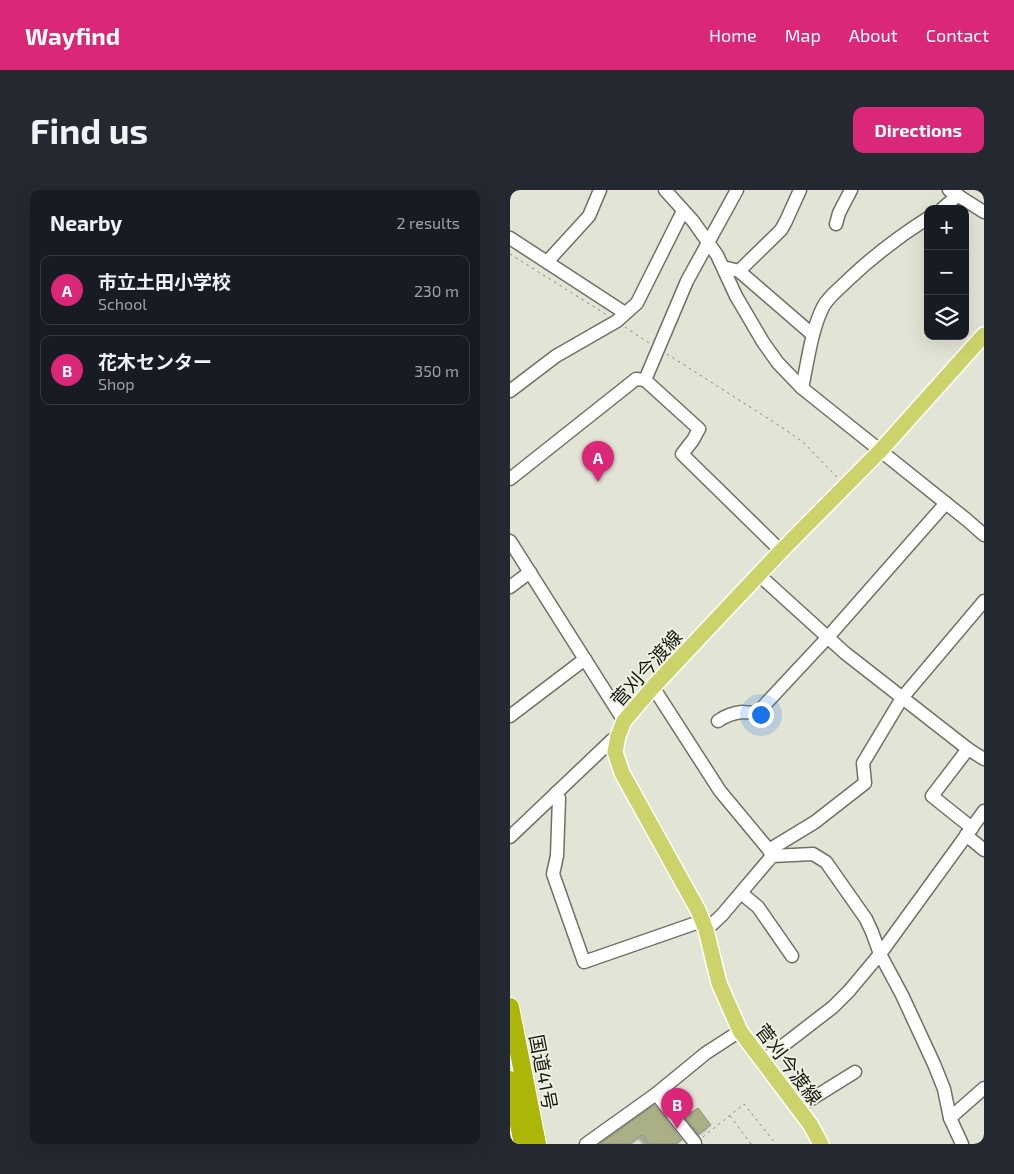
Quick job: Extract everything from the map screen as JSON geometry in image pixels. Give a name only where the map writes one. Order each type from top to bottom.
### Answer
[{"type":"highway","name":"国道41号","points":[[510,1007],[537,1144]]},
{"type":"highway","name":"国道41号","points":[[510,1080],[523,1144]]},
{"type":"main road","name":"菅刈今渡線","points":[[821,1144],[810,1124],[740,1031],[719,984],[704,926],[677,872],[622,774],[615,752],[618,736],[624,721],[653,687],[781,551],[880,451],[984,335]]},
{"type":"street","points":[[546,262],[589,216],[600,190]]},
{"type":"street","points":[[665,190],[709,243],[762,342],[778,363],[802,388],[984,535]]},
{"type":"street","points":[[645,380],[687,281],[737,190]]},
{"type":"street","points":[[739,271],[780,230],[800,190]]},
{"type":"street","points":[[836,224],[839,213],[851,190]]},
{"type":"street","points":[[945,205],[954,193],[984,212]]},
{"type":"street","points":[[510,391],[556,356],[621,317],[637,303],[684,211]]},
{"type":"street","points":[[802,388],[813,334],[824,306],[832,295],[864,264],[924,221]]},
{"type":"street","points":[[510,238],[621,317]]},
{"type":"street","points":[[723,267],[739,271],[813,334]]},
{"type":"street","points":[[510,479],[636,379],[645,380],[699,429],[682,454],[781,551]]},
{"type":"street","points":[[718,721],[728,715],[760,711],[946,503]]},
{"type":"street","points":[[510,541],[624,721]]},
{"type":"street","points":[[510,587],[530,572]]},
{"type":"street","points":[[759,575],[828,637],[902,698],[968,749],[984,759]]},
{"type":"street","points":[[556,793],[560,798],[557,856],[553,874],[584,962],[704,926],[740,893],[770,853],[815,822],[864,783],[863,763],[902,698],[984,601]]},
{"type":"street","points":[[510,716],[584,659]]},
{"type":"street","points":[[653,687],[720,791],[770,853],[813,854],[826,862],[866,919],[877,942],[880,954],[902,995],[941,1081],[950,1118],[962,1144]]},
{"type":"street","points":[[510,837],[618,736]]},
{"type":"street","points":[[968,749],[932,796],[969,831],[984,850]]},
{"type":"street","points":[[763,1061],[833,1007],[880,954],[984,811]]},
{"type":"street","points":[[740,893],[758,907],[792,956]]},
{"type":"street","points":[[586,1144],[656,1094],[706,1053],[740,1031]]},
{"type":"street","points":[[797,1108],[855,1072]]},
{"type":"street","points":[[950,1118],[984,1088]]},
{"type":"street","points":[[656,1094],[695,1143]]},
{"type":"path","points":[[510,254],[621,317],[658,348],[786,430],[804,443],[839,480]]},
{"type":"path","points":[[695,1143],[744,1104],[776,1144]]},
{"type":"path","points":[[729,1116],[751,1144]]},
{"type":"building","points":[[654,1105],[682,1140],[676,1144],[649,1144],[642,1135],[630,1144],[600,1144]]},
{"type":"building","points":[[698,1108],[711,1125],[699,1134],[685,1117]]},
{"type":"place","name":"市立土田小学校","points":[[598,482]]},
{"type":"place","name":"花木センター","points":[[677,1129]]}]
